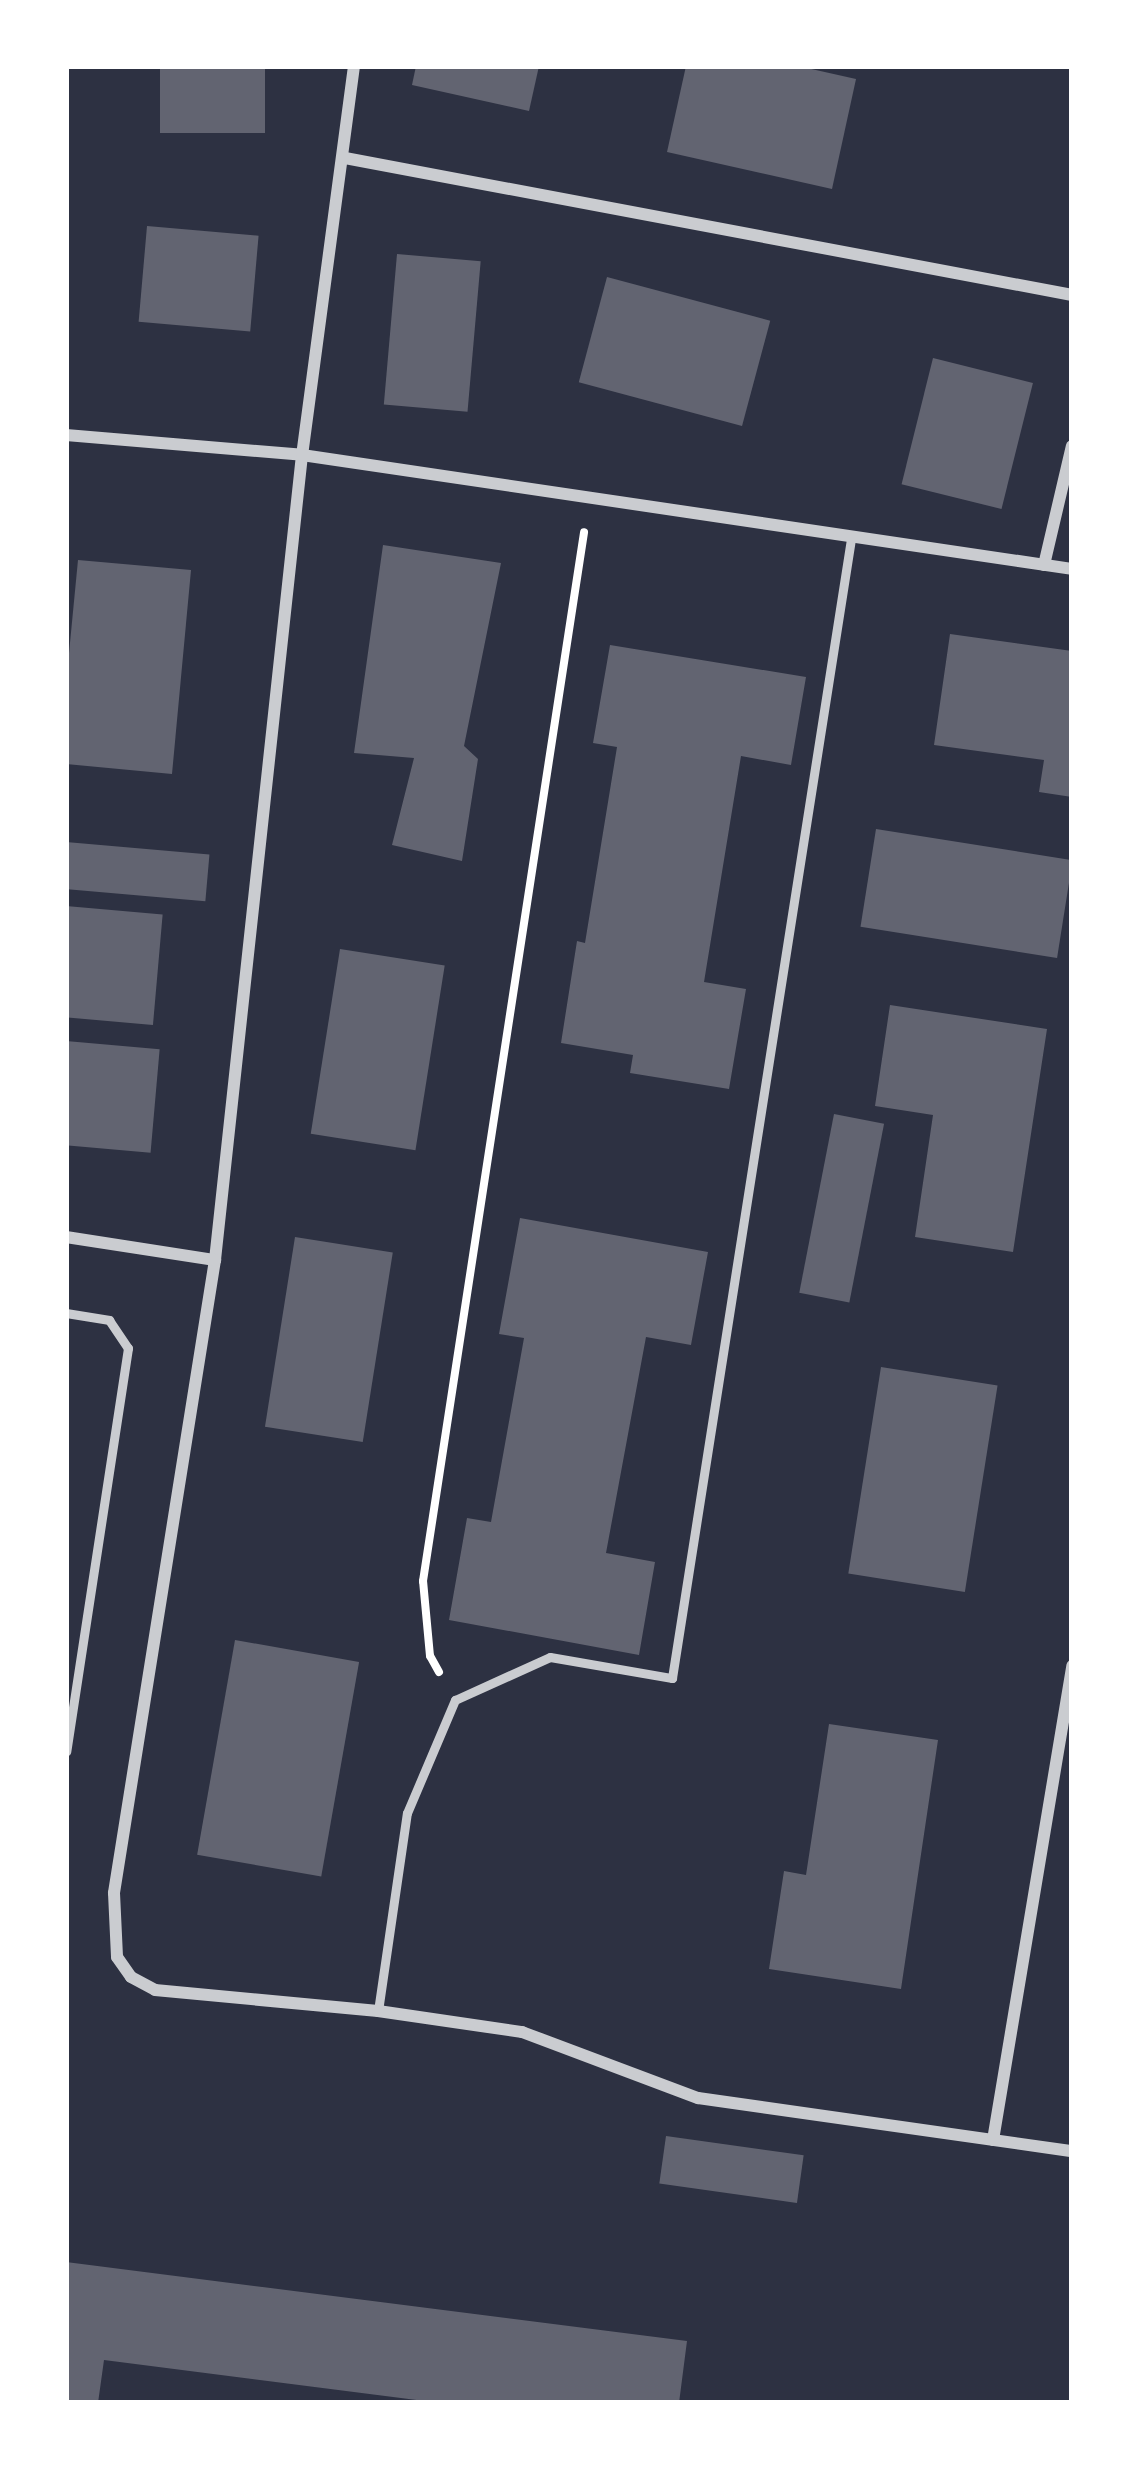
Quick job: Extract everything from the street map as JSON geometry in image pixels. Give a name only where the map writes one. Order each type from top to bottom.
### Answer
[{"type":"street","points":[[354,66],[302,455],[214,1260],[114,1892],[117,1957],[131,1977],[155,1990],[378,2011],[522,2032],[698,2098],[1072,2151]]},
{"type":"street","points":[[345,158],[1072,295]]},
{"type":"street","points":[[66,435],[302,455],[1072,569]]},
{"type":"street","points":[[1044,565],[1072,446]]},
{"type":"street","points":[[66,1237],[214,1260]]},
{"type":"street","points":[[993,2140],[1072,1666]]},
{"type":"lane","points":[[378,2011],[407,1813],[454,1700],[550,1657],[672,1678],[851,539]]},
{"type":"lane","points":[[66,1313],[110,1320],[128,1348],[66,1751]]},
{"type":"path","points":[[454,1700],[430,1656],[424,1581],[589,499]]},
{"type":"building","points":[[160,66],[265,66],[265,133],[160,133]]},
{"type":"building","points":[[416,66],[539,66],[529,111],[412,85]]},
{"type":"building","points":[[686,66],[798,66],[856,79],[832,189],[667,152]]},
{"type":"building","points":[[147,226],[259,236],[250,331],[139,322]]},
{"type":"building","points":[[397,254],[481,261],[468,412],[384,404]]},
{"type":"building","points":[[607,277],[770,321],[742,426],[579,382]]},
{"type":"building","points":[[933,358],[1033,383],[1001,509],[902,484]]},
{"type":"building","points":[[383,545],[501,563],[464,746],[478,759],[462,861],[392,845],[414,758],[354,753]]},
{"type":"building","points":[[78,560],[191,570],[172,774],[66,764],[66,684]]},
{"type":"building","points":[[950,634],[1072,651],[1072,797],[1039,792],[1044,760],[934,745]]},
{"type":"building","points":[[610,645],[806,677],[791,765],[741,756],[704,982],[746,989],[729,1089],[630,1073],[633,1055],[561,1043],[577,941],[585,943],[617,747],[593,743]]},
{"type":"building","points":[[876,829],[1072,860],[1057,958],[861,927]]},
{"type":"building","points":[[66,842],[209,855],[205,901],[66,889]]},
{"type":"building","points":[[66,906],[163,914],[153,1025],[66,1017]]},
{"type":"building","points":[[340,949],[445,966],[415,1150],[311,1134]]},
{"type":"building","points":[[890,1005],[1047,1029],[1013,1252],[915,1237],[933,1115],[875,1106]]},
{"type":"building","points":[[66,1041],[160,1049],[151,1153],[66,1145]]},
{"type":"building","points":[[834,1114],[884,1124],[849,1302],[799,1293]]},
{"type":"building","points":[[520,1218],[708,1252],[691,1345],[646,1337],[606,1553],[655,1562],[639,1655],[449,1620],[467,1518],[491,1522],[524,1338],[499,1334]]},
{"type":"building","points":[[295,1237],[393,1252],[363,1442],[265,1427]]},
{"type":"building","points":[[881,1367],[998,1385],[965,1592],[848,1573]]},
{"type":"building","points":[[235,1640],[359,1662],[321,1877],[197,1855]]},
{"type":"building","points":[[829,1724],[938,1740],[901,1989],[769,1969],[784,1871],[806,1875]]},
{"type":"building","points":[[666,2136],[804,2155],[797,2203],[659,2184]]},
{"type":"building","points":[[66,2262],[687,2341],[679,2403],[440,2403],[104,2360],[98,2403],[66,2403]]}]
